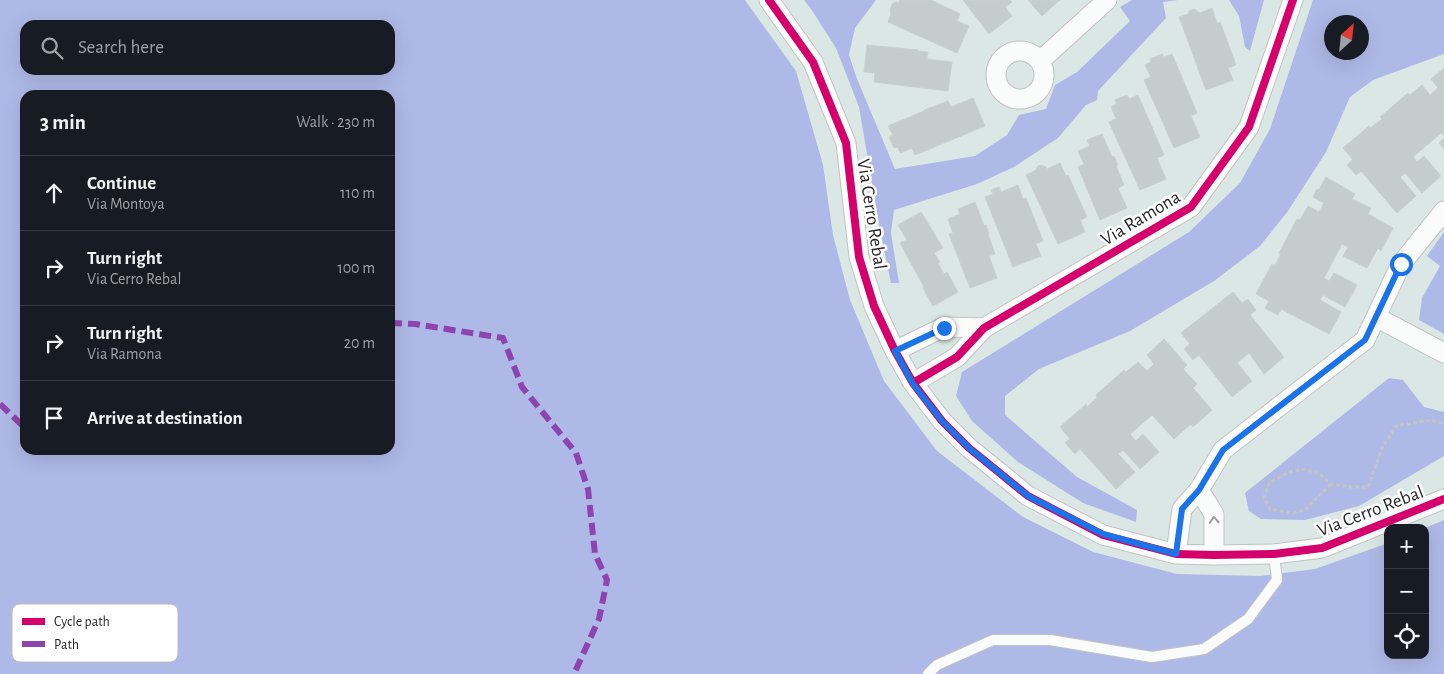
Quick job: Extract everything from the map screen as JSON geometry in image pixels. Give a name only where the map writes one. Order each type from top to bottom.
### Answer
[{"type":"street","name":"Via Cerro Rebal","points":[[769,0],[813,62],[846,143],[859,257],[874,306],[895,351],[913,384],[942,421],[969,448],[1028,496],[1103,534],[1176,554],[1214,555],[1274,554],[1322,548],[1444,499]]},
{"type":"street","points":[[1040,61],[1107,0]]},
{"type":"street","name":"Via Ramona","points":[[913,384],[957,357],[984,328],[1191,207],[1249,127],[1293,0]]},
{"type":"street","points":[[1176,554],[1182,509],[1199,490],[1223,450],[1365,340],[1401,264],[1444,211]]},
{"type":"street","points":[[1376,317],[1444,353]]},
{"type":"street","points":[[895,351],[944,328],[984,328]]},
{"type":"street","points":[[1199,490],[1214,514],[1214,555]]},
{"type":"lane","points":[[928,674],[938,665],[993,640],[1050,640],[1152,657],[1204,649],[1248,620],[1277,580],[1274,554]]},
{"type":"path","points":[[1331,484],[1305,510],[1293,514],[1270,509],[1264,498],[1269,483],[1289,472],[1305,469],[1322,475],[1331,484],[1352,488],[1368,487],[1382,448],[1396,426],[1431,420],[1444,424]]},
{"type":"shaded area","points":[[0,0],[745,0],[796,71],[823,165],[833,235],[850,300],[884,381],[937,451],[1023,517],[1093,552],[1177,574],[1261,576],[1315,569],[1384,544],[1384,659],[1429,659],[1429,526],[1444,520],[1444,674],[0,674]]},
{"type":"shaded area","points":[[804,0],[876,0],[855,28],[849,55],[857,79],[895,169],[975,156],[1007,135],[1019,115],[1046,109],[1055,85],[1077,72],[1130,21],[1120,7],[1132,0],[1178,0],[1163,2],[1166,18],[1098,91],[1097,100],[1086,105],[1058,138],[1014,167],[977,184],[894,210],[891,233],[899,283],[891,283],[859,107],[836,48]]},
{"type":"shaded area","points":[[1229,0],[1264,0],[1250,51],[1245,47],[1239,16]]},
{"type":"shaded area","points":[[1313,0],[1444,0],[1444,54],[1373,80],[1350,97],[1326,152],[1288,211],[1260,246],[1214,281],[1130,331],[1039,369],[1005,396],[1005,415],[1077,477],[1137,510],[1136,522],[1083,503],[1018,462],[972,421],[956,396],[962,372],[1189,232],[1240,183],[1270,129]]},
{"type":"shaded area","points":[[1444,232],[1444,334],[1419,320],[1422,298],[1440,266],[1427,256]]},
{"type":"shaded area","points":[[1389,378],[1403,380],[1424,407],[1444,412],[1444,456],[1359,506],[1305,520],[1261,519],[1249,511],[1245,493]]},
{"type":"building","points":[[900,0],[931,0],[960,14],[957,21],[969,26],[957,53],[888,22],[892,4],[898,3]]},
{"type":"building","points":[[963,0],[1010,0],[1012,2],[1005,7],[1012,16],[989,34]]},
{"type":"building","points":[[1028,0],[1060,0],[1042,16]]},
{"type":"building","points":[[1212,8],[1217,23],[1220,22],[1236,65],[1228,68],[1233,80],[1206,90],[1179,17],[1188,14],[1189,11],[1194,9],[1200,13]]},
{"type":"building","points":[[867,45],[928,52],[927,59],[952,62],[948,91],[874,82],[875,73],[864,72]]},
{"type":"building","points":[[1162,54],[1164,57],[1172,54],[1197,113],[1191,116],[1200,137],[1174,148],[1144,80],[1151,77],[1145,65],[1151,62],[1150,59]]},
{"type":"building","points":[[1444,68],[1444,136],[1441,133],[1413,157],[1417,162],[1424,156],[1441,176],[1422,193],[1405,173],[1400,177],[1416,196],[1397,213],[1361,171],[1356,175],[1347,165],[1353,160],[1343,148],[1369,126],[1370,128],[1382,119],[1380,117],[1408,93],[1410,95],[1422,85],[1430,95],[1438,88],[1431,79]]},
{"type":"building","points":[[1127,95],[1129,99],[1138,95],[1164,155],[1157,158],[1166,179],[1140,190],[1109,122],[1116,119],[1111,107],[1117,104],[1115,100]]},
{"type":"building","points":[[973,98],[985,126],[915,155],[912,148],[900,153],[898,147],[894,148],[889,137],[893,135],[888,126],[948,101],[951,107]]},
{"type":"building","points":[[1102,134],[1112,157],[1114,156],[1118,165],[1116,166],[1124,185],[1118,188],[1127,208],[1100,220],[1078,167],[1084,164],[1078,151],[1090,146],[1087,140]]},
{"type":"building","points":[[1444,138],[1444,149],[1439,143]]},
{"type":"building","points":[[1060,163],[1066,176],[1068,175],[1087,217],[1080,220],[1085,232],[1058,244],[1026,175],[1036,170],[1038,166],[1041,165],[1047,169]]},
{"type":"building","points":[[1326,177],[1355,194],[1352,199],[1371,208],[1368,214],[1393,228],[1381,251],[1378,248],[1367,268],[1343,256],[1348,247],[1342,244],[1324,278],[1329,281],[1334,273],[1357,285],[1345,307],[1323,295],[1320,300],[1341,312],[1329,334],[1281,309],[1278,315],[1265,308],[1269,301],[1256,294],[1272,264],[1275,265],[1281,254],[1279,253],[1297,219],[1300,220],[1308,206],[1319,212],[1324,203],[1313,197]]},
{"type":"building","points":[[1018,185],[1023,199],[1026,198],[1043,241],[1036,244],[1041,256],[1013,267],[985,197],[993,194],[991,190],[999,187],[1001,192]]},
{"type":"building","points":[[975,202],[984,226],[986,225],[995,254],[989,256],[997,278],[970,288],[949,234],[953,233],[948,219],[960,214],[958,209]]},
{"type":"building","points":[[921,212],[943,248],[934,253],[940,262],[938,263],[944,274],[947,272],[958,292],[933,306],[900,243],[907,240],[898,225]]},
{"type":"building","points":[[1233,292],[1242,303],[1248,299],[1256,310],[1250,315],[1284,357],[1264,374],[1249,353],[1237,363],[1252,381],[1232,397],[1199,355],[1193,360],[1184,349],[1190,344],[1181,333]]},
{"type":"building","points":[[1164,339],[1187,365],[1183,369],[1197,384],[1193,388],[1212,410],[1193,427],[1191,424],[1174,439],[1152,415],[1130,434],[1136,441],[1143,434],[1159,452],[1140,469],[1123,450],[1118,454],[1135,472],[1116,489],[1080,449],[1075,454],[1065,443],[1070,439],[1060,427],[1086,404],[1087,407],[1097,398],[1096,395],[1124,370],[1126,372],[1138,362],[1147,371],[1154,364],[1147,355]]},
{"type":"marked path","points":[[395,323],[415,324],[503,338],[522,387],[576,453],[588,489],[595,554],[607,580],[599,619],[574,674]]},
{"type":"marked path","points":[[0,404],[20,423]]},
{"type":"cycle path","points":[[769,0],[813,62],[846,143],[859,257],[874,306],[895,351],[913,383],[942,421],[969,448],[1028,496],[1103,535],[1176,554],[1214,555],[1274,554],[1322,548],[1444,499]]},
{"type":"cycle path","points":[[913,383],[957,357],[984,328],[1191,207],[1249,127],[1293,0]]},
{"type":"route","points":[[944,328],[895,351],[913,384],[942,421],[969,448],[1028,496],[1103,534],[1176,554],[1182,509],[1199,490],[1223,450],[1365,340],[1401,264]]}]
